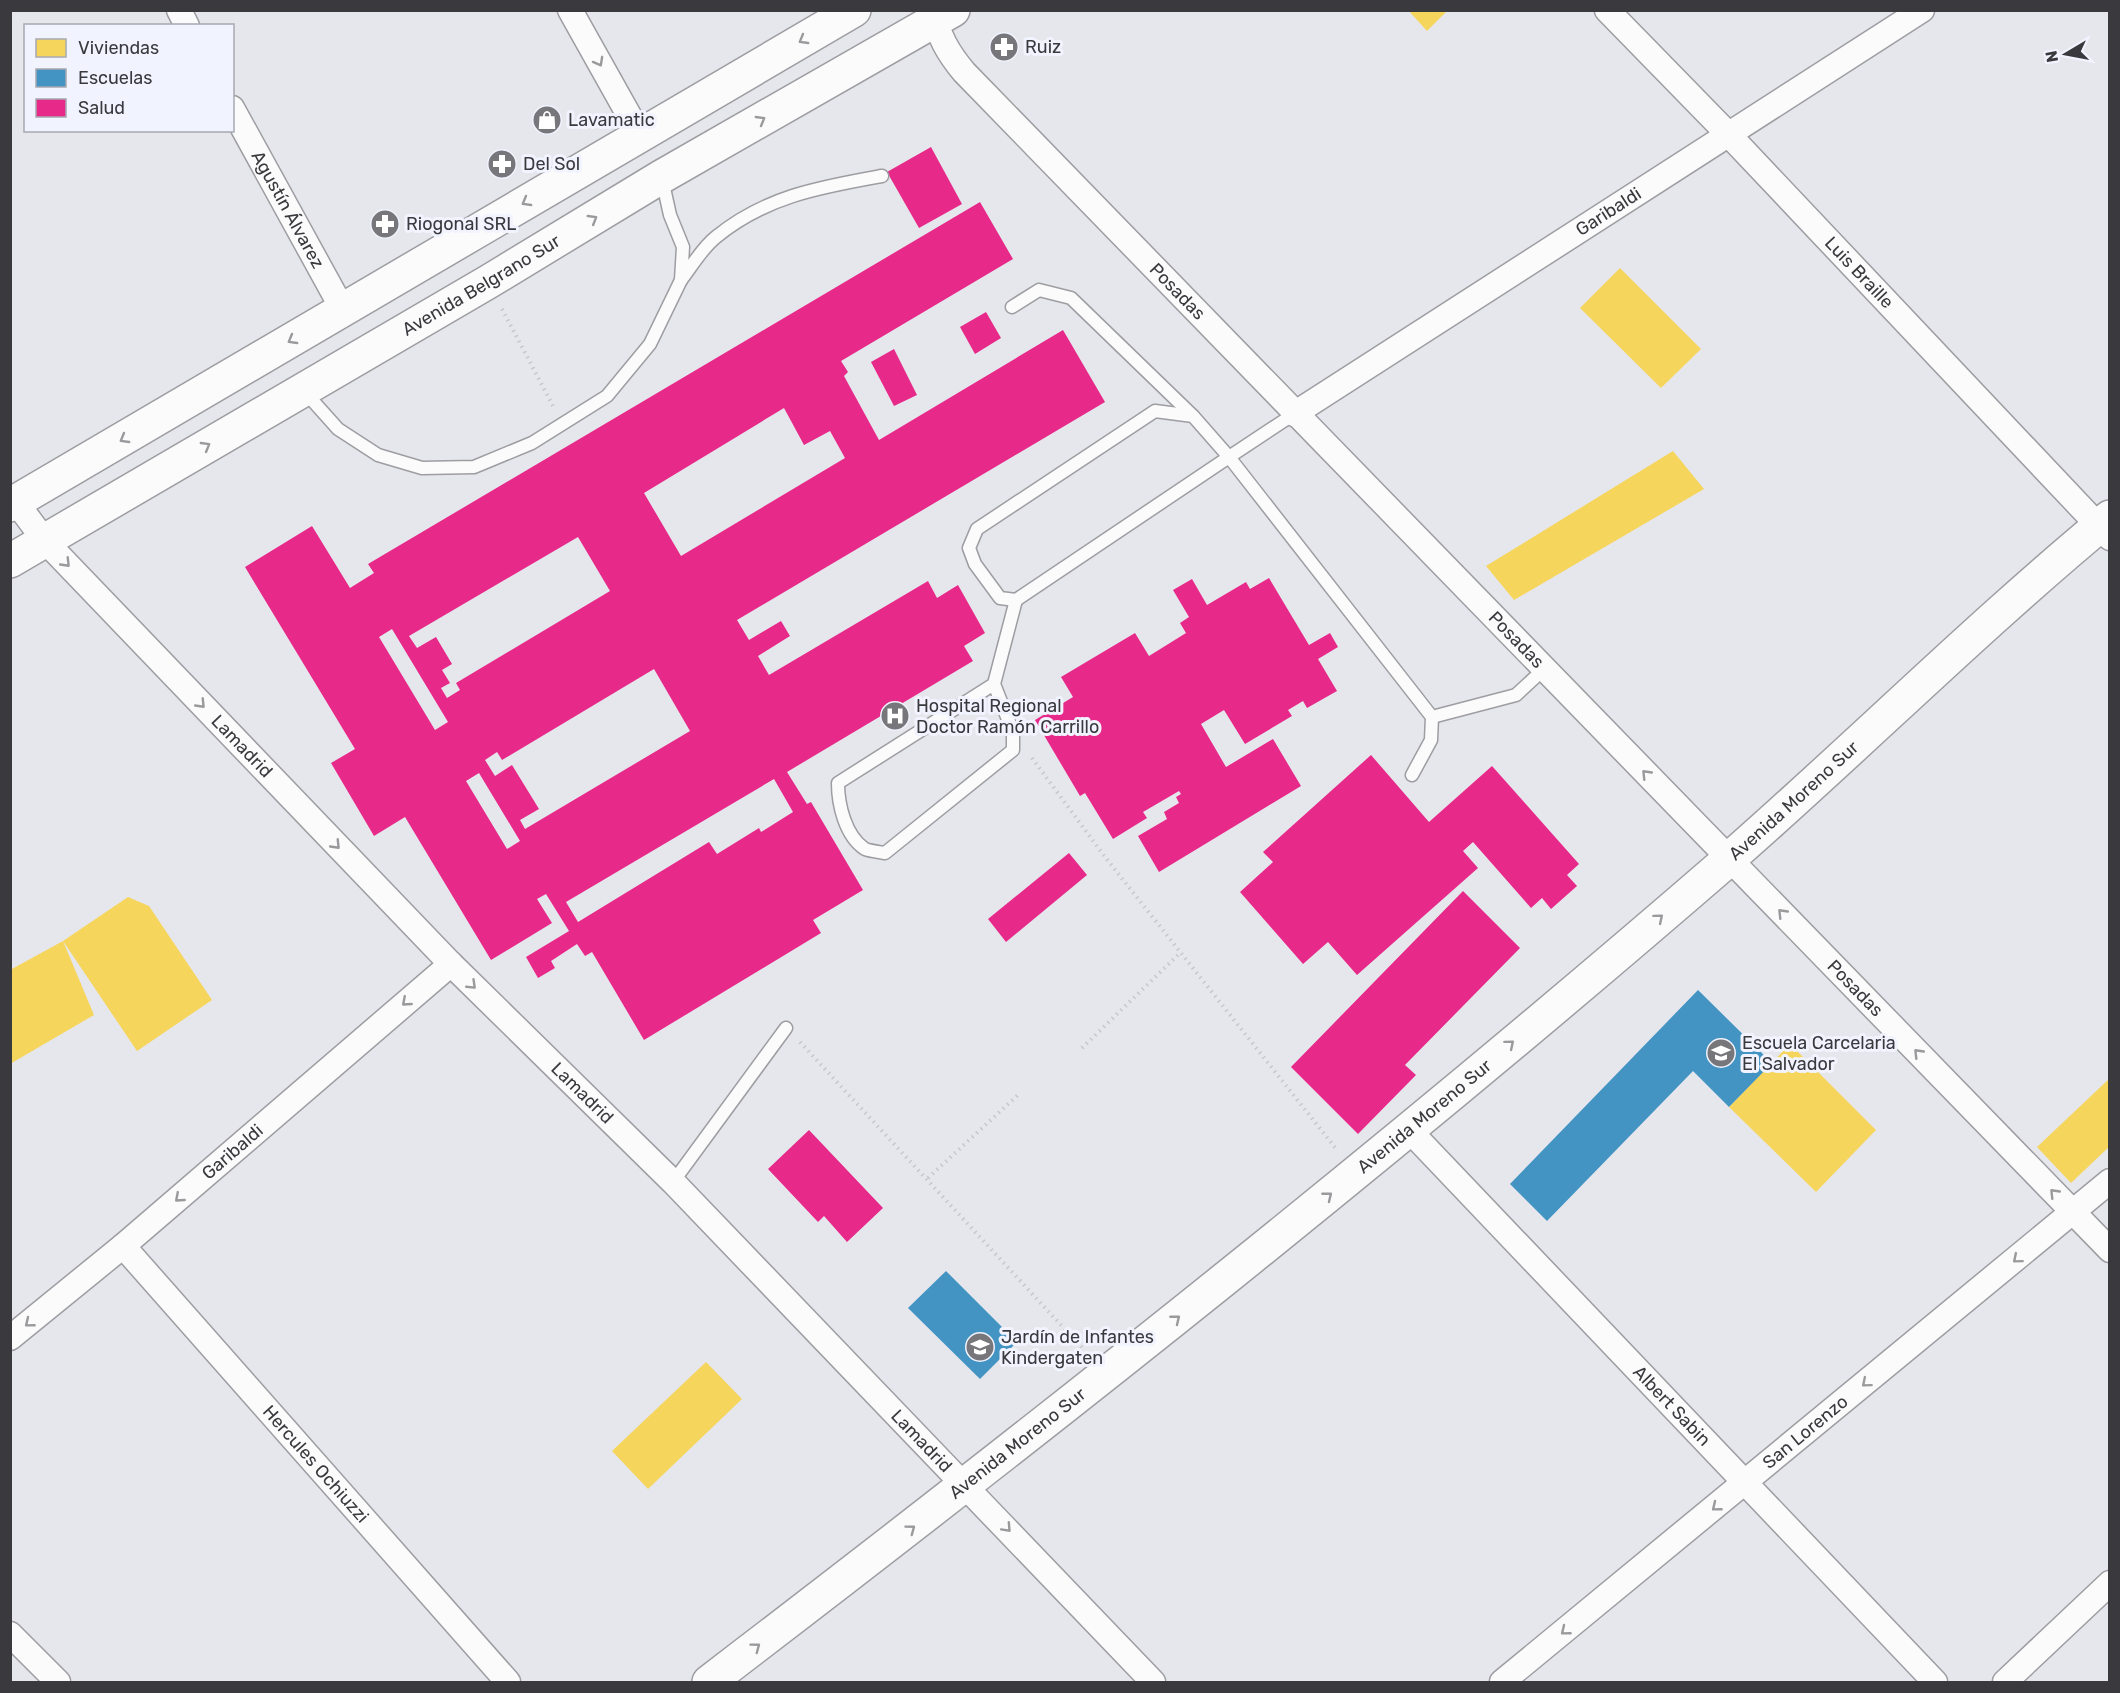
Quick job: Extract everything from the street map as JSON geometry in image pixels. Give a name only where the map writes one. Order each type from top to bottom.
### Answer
[{"type":"main road","points":[[13,504],[854,10]]},
{"type":"main road","name":"Avenida Belgrano Sur","points":[[10,561],[941,14]]},
{"type":"main road","name":"Avenida Moreno Sur","points":[[709,1683],[966,1486],[1409,1130],[1729,858],[2106,527]]},
{"type":"street","points":[[179,10],[186,24]]},
{"type":"street","points":[[570,10],[640,135]]},
{"type":"street","name":"Luis Braille","points":[[1607,10],[2106,527]]},
{"type":"street","name":"Garibaldi","points":[[1294,414],[1730,136],[1922,10]]},
{"type":"street","name":"Posadas","points":[[941,14],[948,52],[964,72],[2109,1250]]},
{"type":"street","name":"Agustín Álvarez","points":[[234,112],[343,310]]},
{"type":"street","name":"Lamadrid","points":[[13,504],[450,964],[673,1182],[1153,1683]]},
{"type":"street","name":"Garibaldi","points":[[10,1338],[123,1246],[450,964]]},
{"type":"street","name":"Albert Sabin","points":[[1409,1130],[1935,1683]]},
{"type":"street","name":"San Lorenzo","points":[[1502,1683],[2109,1181]]},
{"type":"street","name":"Hercules Ochiuzzi","points":[[123,1246],[508,1683]]},
{"type":"street","points":[[2006,1683],[2109,1583]]},
{"type":"street","points":[[10,1634],[58,1683]]},
{"type":"lane","points":[[303,390],[339,429],[378,455],[422,468],[474,467],[532,443],[607,396],[650,344],[681,280],[714,238],[761,208],[808,189],[882,176]]},
{"type":"lane","points":[[661,177],[670,214],[683,248],[681,280]]},
{"type":"lane","points":[[1012,307],[1039,290],[1071,298],[1193,417],[1229,457],[1432,717],[1431,740],[1412,775]]},
{"type":"lane","points":[[1193,417],[1155,411],[977,529],[969,548],[975,564],[1000,598],[1016,600],[1294,414]]},
{"type":"lane","points":[[994,684],[838,783],[838,806],[848,827],[865,849],[885,853],[1013,750],[1013,732],[994,684],[1016,600]]},
{"type":"lane","points":[[1432,717],[1516,695],[1544,669]]},
{"type":"lane","points":[[673,1182],[786,1028]]},
{"type":"path","points":[[488,282],[563,425]]},
{"type":"path","points":[[1013,732],[1104,857],[1324,1136],[1358,1172]]},
{"type":"path","points":[[1082,1048],[1180,953]]},
{"type":"path","points":[[786,1028],[1079,1342],[1103,1377]]},
{"type":"path","points":[[928,1178],[1019,1094]]},
{"type":"building: Viviendas","points":[[1408,10],[1448,10],[1427,31]]},
{"type":"building: Viviendas","points":[[1620,268],[1701,349],[1661,388],[1580,308]]},
{"type":"building: Viviendas","points":[[1673,451],[1704,489],[1514,600],[1486,566]]},
{"type":"building: Viviendas","points":[[128,897],[149,906],[212,1000],[137,1051],[63,941]]},
{"type":"building: Viviendas","points":[[63,941],[94,1015],[10,1064],[10,970]]},
{"type":"building: Viviendas","points":[[1790,1044],[1876,1130],[1816,1192],[1729,1107]]},
{"type":"building: Viviendas","points":[[2110,1078],[2110,1146],[2071,1183],[2037,1147]]},
{"type":"building: Viviendas","points":[[706,1362],[742,1399],[648,1489],[612,1451]]},
{"type":"building: Escuelas","points":[[1698,990],[1772,1063],[1729,1107],[1693,1071],[1547,1221],[1510,1184]]},
{"type":"building: Escuelas","points":[[946,1271],[1017,1342],[980,1379],[908,1308]]},
{"type":"building: Salud","points":[[931,147],[962,204],[919,228],[887,172]]},
{"type":"building: Salud","points":[[980,202],[1013,259],[841,361],[848,372],[844,376],[879,440],[1063,330],[1105,402],[737,620],[749,640],[781,621],[790,636],[758,656],[769,675],[928,581],[937,598],[958,585],[985,633],[964,646],[973,661],[787,772],[807,804],[811,802],[863,890],[813,920],[821,933],[644,1040],[592,952],[585,956],[577,944],[551,961],[555,968],[538,978],[526,957],[569,931],[546,894],[537,899],[552,923],[491,960],[405,817],[374,836],[331,763],[355,749],[245,567],[312,526],[350,588],[374,573],[368,564]],"holes":[[[784,408],[804,445],[830,431],[845,458],[681,556],[644,493]],[[578,537],[610,591],[456,683],[460,690],[447,698],[441,688],[450,683],[442,670],[452,664],[436,637],[417,648],[409,636]],[[392,629],[448,722],[435,730],[379,637]],[[654,669],[690,731],[525,829],[520,820],[539,809],[512,765],[495,776],[485,760],[497,752],[502,760]],[[479,773],[520,841],[507,849],[466,781]],[[774,779],[793,812],[761,832],[759,828],[717,854],[709,842],[578,922],[566,902]]]},
{"type":"building: Salud","points":[[986,312],[1001,338],[975,354],[960,327]]},
{"type":"building: Salud","points":[[894,349],[917,395],[894,406],[871,362]]},
{"type":"building: Salud","points":[[1269,578],[1309,645],[1330,633],[1338,647],[1318,659],[1337,691],[1307,708],[1303,701],[1288,710],[1292,716],[1245,744],[1224,710],[1201,724],[1226,767],[1273,739],[1301,786],[1159,872],[1138,836],[1167,819],[1164,812],[1179,803],[1176,797],[1181,794],[1179,791],[1143,812],[1147,818],[1113,839],[1085,793],[1080,796],[1035,720],[1073,697],[1061,677],[1135,633],[1149,656],[1186,633],[1180,623],[1189,617],[1173,590],[1192,579],[1207,605],[1246,582],[1250,589]]},
{"type":"building: Salud","points":[[1371,755],[1429,822],[1492,766],[1579,864],[1567,875],[1577,886],[1551,909],[1542,898],[1531,908],[1473,842],[1463,851],[1478,868],[1357,975],[1328,942],[1303,964],[1240,892],[1273,862],[1263,852]]},
{"type":"building: Salud","points":[[1069,853],[1087,875],[1006,942],[988,919]]},
{"type":"building: Salud","points":[[1463,891],[1520,948],[1405,1065],[1416,1075],[1358,1134],[1291,1067]]},
{"type":"building: Salud","points":[[809,1130],[883,1208],[847,1242],[824,1216],[818,1222],[768,1169]]},
{"type":"place","name":"Ruiz","points":[[1004,47]]},
{"type":"place","name":"Lavamatic","points":[[547,120]]},
{"type":"place","name":"Del Sol","points":[[502,164]]},
{"type":"place","name":"Riogonal SRL","points":[[385,224]]},
{"type":"place","name":"Hospital Regional Doctor Ramón Carrillo","points":[[895,716]]},
{"type":"place","name":"Escuela Carcelaria El Salvador","points":[[1721,1053]]},
{"type":"place","name":"Jardín de Infantes Kindergaten","points":[[980,1347]]}]
